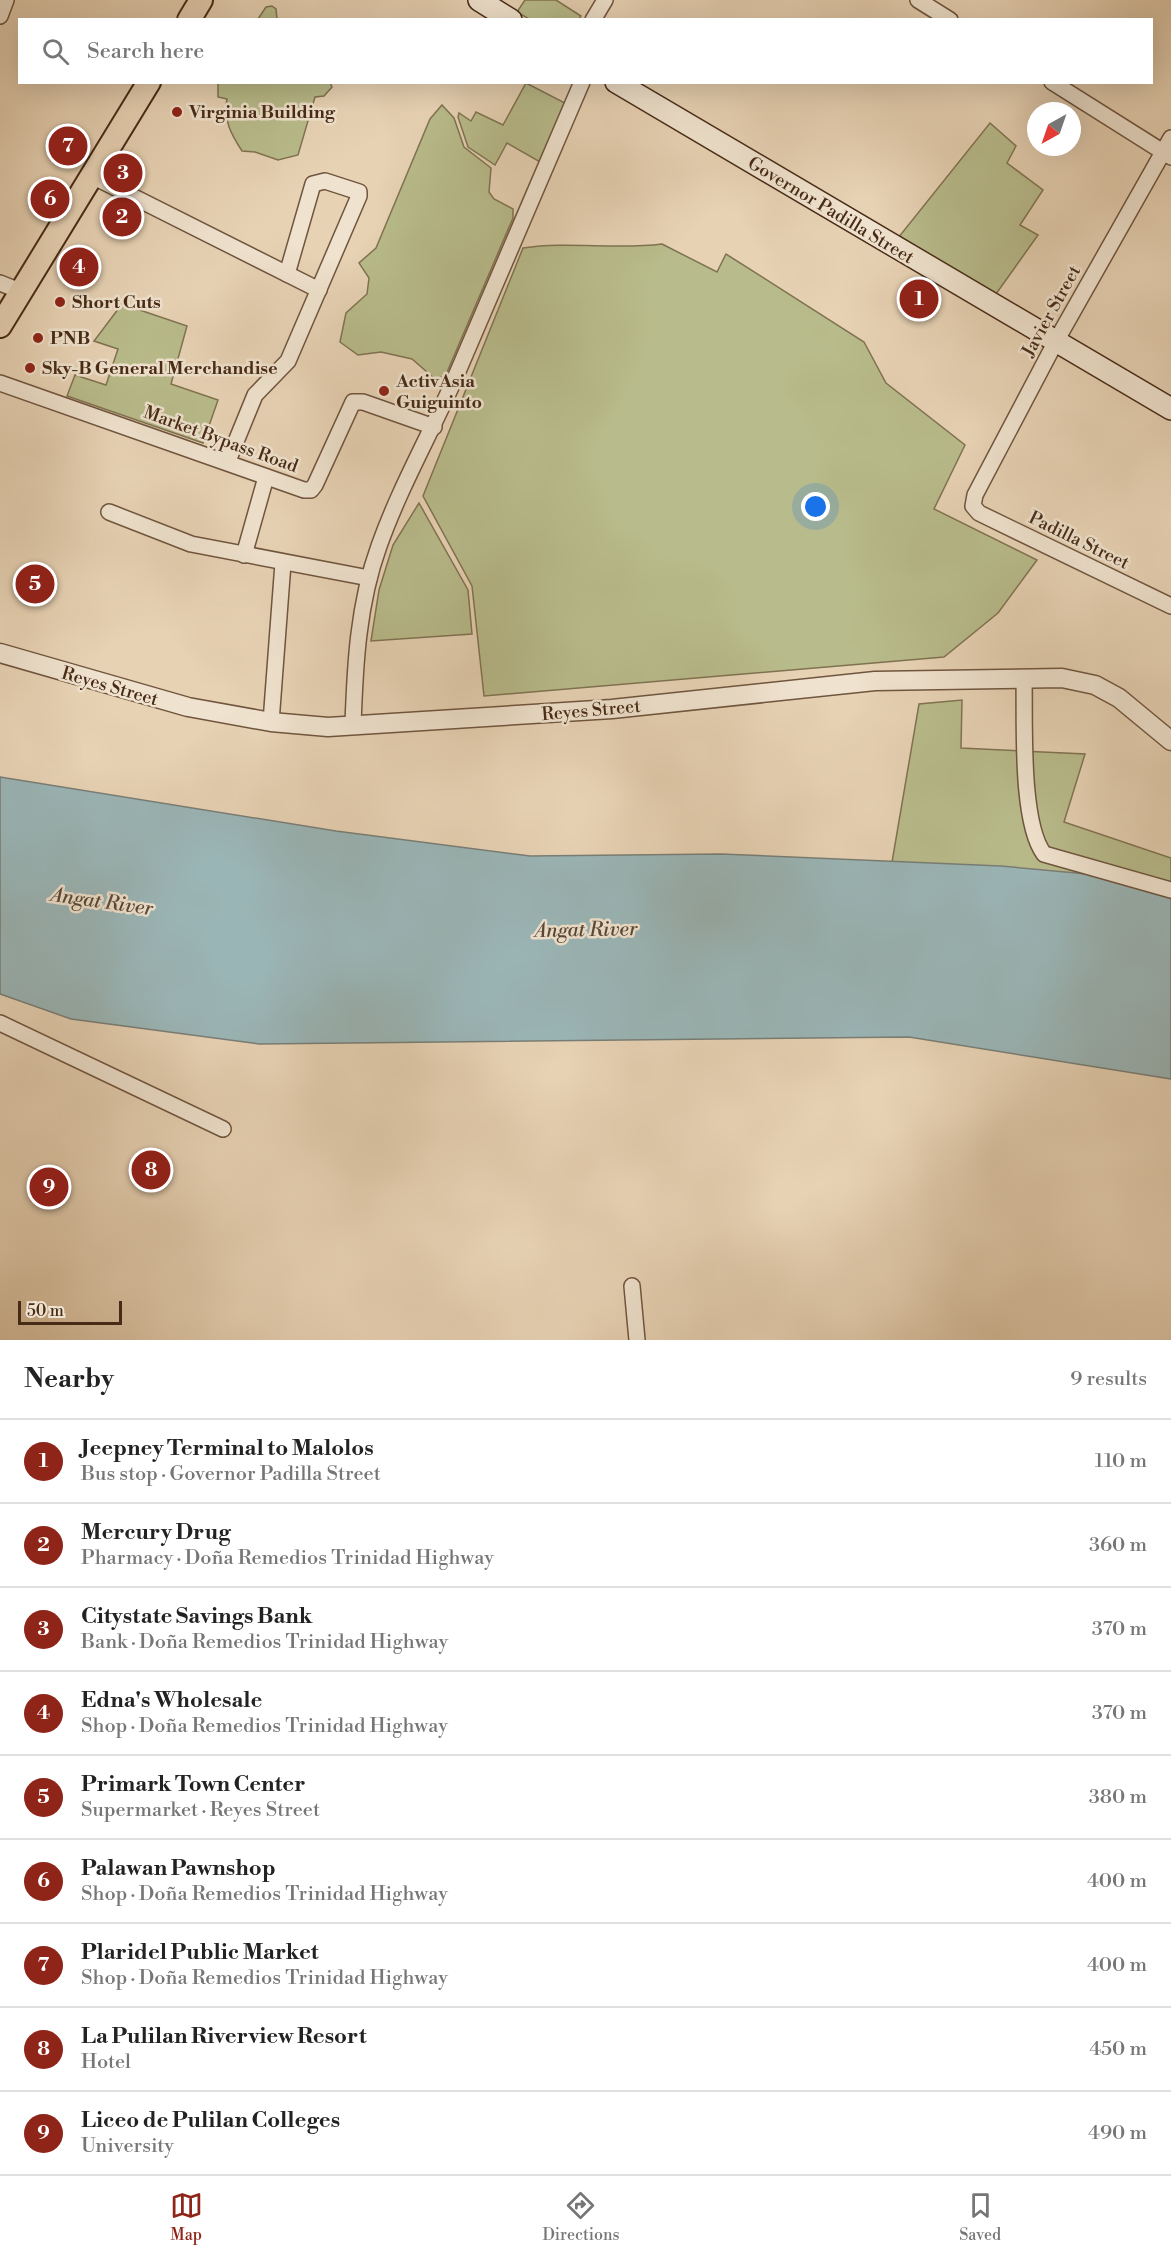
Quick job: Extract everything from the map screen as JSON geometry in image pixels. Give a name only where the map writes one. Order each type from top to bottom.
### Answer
[{"type":"main road","points":[[190,18],[201,0]]},
{"type":"main road","points":[[479,0],[508,18]]},
{"type":"main road","points":[[0,326],[10,287],[90,176],[148,84]]},
{"type":"main road","name":"Governor Padilla Street","points":[[619,84],[1055,343],[1171,409]]},
{"type":"street","points":[[0,16],[6,0]]},
{"type":"street","points":[[594,18],[605,0]]},
{"type":"street","points":[[918,0],[947,18]]},
{"type":"street","points":[[353,725],[355,664],[369,578],[396,504],[434,427],[581,84]]},
{"type":"street","points":[[1055,84],[1167,154]]},
{"type":"street","name":"Javier Street","points":[[973,506],[975,495],[1055,343],[1167,154],[1171,138]]},
{"type":"street","points":[[90,176],[319,290]]},
{"type":"street","points":[[228,461],[255,395],[288,361],[359,196],[358,192],[325,181],[313,184],[287,274]]},
{"type":"street","name":"Market Bypass Road","points":[[0,383],[228,461],[266,477],[310,490],[353,402],[363,402],[434,427]]},
{"type":"street","points":[[243,555],[266,477]]},
{"type":"street","name":"Padilla Street","points":[[973,506],[979,513],[1171,606]]},
{"type":"street","points":[[109,512],[191,544],[369,578]]},
{"type":"street","points":[[271,722],[283,563]]},
{"type":"street","name":"Reyes Street","points":[[0,653],[152,699],[271,722],[328,727],[612,709],[875,681],[1062,678],[1095,685],[1119,698],[1171,741]]},
{"type":"street","points":[[1024,678],[1029,819],[1036,843],[1044,854],[1171,890]]},
{"type":"street","points":[[0,1023],[223,1129]]},
{"type":"street","points":[[632,1286],[637,1340]]},
{"type":"green space","points":[[525,0],[556,0],[581,16],[580,18],[527,18],[517,12]]},
{"type":"green space","points":[[272,6],[276,9],[277,18],[259,18],[266,7]]},
{"type":"green space","points":[[218,84],[331,84],[332,87],[324,96],[315,97],[298,155],[278,160],[255,152],[242,151],[229,127],[226,114],[227,99],[218,97]]},
{"type":"green space","points":[[525,84],[565,103],[540,162],[507,143],[495,165],[468,147],[458,117],[459,113],[471,121],[476,112],[503,125]]},
{"type":"green space","points":[[442,105],[454,118],[464,147],[491,168],[489,192],[494,199],[513,209],[513,218],[445,377],[434,378],[412,359],[381,352],[358,355],[340,342],[346,313],[367,294],[369,278],[359,263],[376,248],[430,119]]},
{"type":"green space","points":[[990,123],[1016,146],[1007,163],[1043,190],[1020,225],[1038,235],[996,294],[898,238]]},
{"type":"green space","points":[[662,244],[717,272],[726,254],[864,342],[886,383],[965,445],[934,509],[1037,560],[998,613],[944,657],[484,696],[472,586],[423,496],[523,248],[558,245],[645,246]]},
{"type":"green space","points":[[122,304],[187,326],[171,384],[218,400],[203,443],[67,396],[75,375],[106,385],[118,349],[94,341]]},
{"type":"green space","points":[[419,503],[468,590],[472,634],[371,641],[379,590],[393,545]]},
{"type":"green space","points":[[962,700],[961,748],[1085,754],[1064,822],[1171,858],[1171,896],[1101,879],[1067,874],[998,867],[892,862],[919,704]]},
{"type":"water","name":"Angat River","points":[[0,777],[336,831],[530,856],[721,854],[1001,866],[1087,874],[1171,896],[1171,1079],[909,1037],[259,1044],[71,1019],[0,994]]},
{"type":"place","name":"Virginia Building","points":[[177,112]]},
{"type":"place","name":"Plaridel Public Market","points":[[68,146]]},
{"type":"place","name":"Citystate Savings Bank","points":[[123,173]]},
{"type":"place","name":"Palawan Pawnshop","points":[[50,199]]},
{"type":"place","name":"Mercury Drug","points":[[122,217]]},
{"type":"place","name":"Edna's Wholesale","points":[[79,267]]},
{"type":"place","name":"Jeepney Terminal to Malolos","points":[[919,299]]},
{"type":"place","name":"Short Cuts","points":[[60,302]]},
{"type":"place","name":"PNB","points":[[38,338]]},
{"type":"place","name":"Sky-B General Merchandise","points":[[30,368]]},
{"type":"place","name":"ActivAsia Guiguinto","points":[[384,391]]},
{"type":"place","name":"Primark Town Center","points":[[35,584]]},
{"type":"place","name":"La Pulilan Riverview Resort","points":[[151,1170]]},
{"type":"place","name":"Liceo de Pulilan Colleges","points":[[49,1187]]}]
